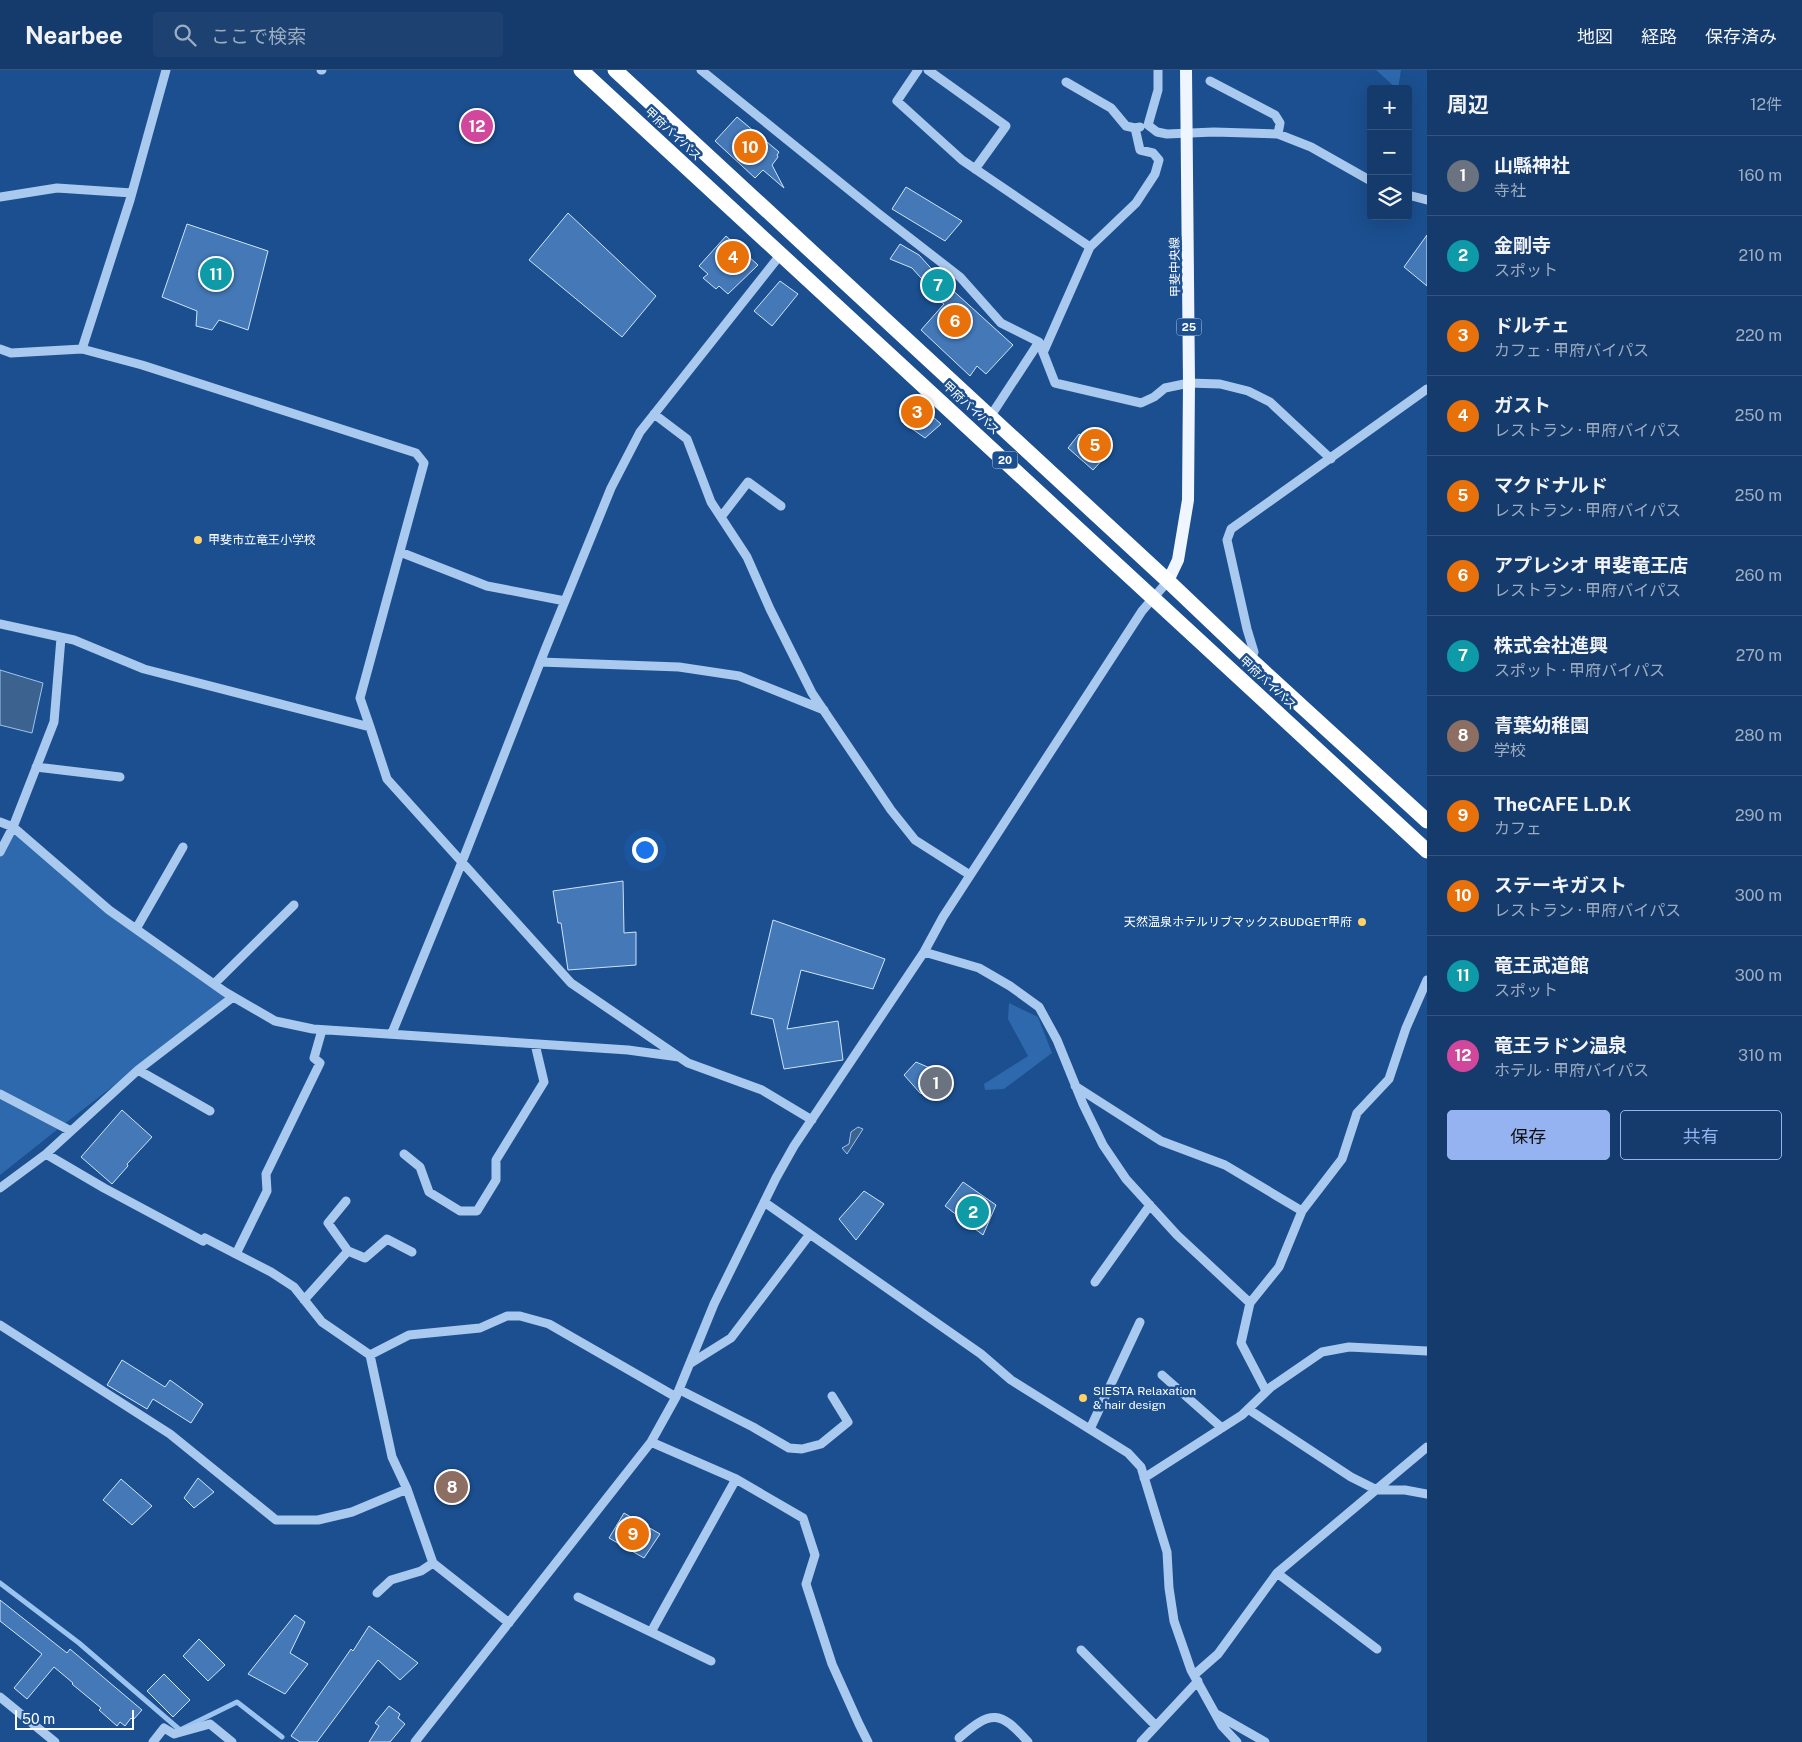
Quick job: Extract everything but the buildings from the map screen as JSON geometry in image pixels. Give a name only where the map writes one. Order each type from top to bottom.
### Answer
[{"type":"highway","name":"甲府バイパス","points":[[581,70],[1427,851]]},
{"type":"highway","name":"甲府バイパス","points":[[614,70],[1427,821]]},
{"type":"main road","name":"甲斐中央線","points":[[1168,581],[1178,560],[1188,500],[1189,383],[1186,70]]},
{"type":"street","points":[[82,349],[132,193],[166,70]]},
{"type":"street","points":[[701,70],[960,277],[1001,323],[1039,342],[1055,383],[1141,403],[1154,397],[1165,388],[1189,383],[1220,384],[1248,390],[1270,402],[1331,459]]},
{"type":"street","points":[[918,70],[897,101],[962,160],[1090,248]]},
{"type":"street","points":[[928,70],[1006,126],[975,169]]},
{"type":"street","points":[[1148,125],[1158,90],[1158,70]]},
{"type":"street","points":[[1210,81],[1275,115],[1280,123],[1278,134]]},
{"type":"street","points":[[1066,82],[1111,108],[1126,126],[1135,128],[1148,125]]},
{"type":"street","points":[[1148,125],[1157,132],[1167,134],[1278,134],[1311,147],[1367,179]]},
{"type":"street","points":[[1043,353],[1090,248],[1136,203],[1155,174],[1159,160],[1153,153],[1140,150],[1135,128]]},
{"type":"street","points":[[0,197],[57,188],[132,193]]},
{"type":"street","points":[[1412,196],[1427,200]]},
{"type":"street","points":[[392,1033],[462,862],[540,662],[612,488],[640,432],[781,254]]},
{"type":"street","points":[[990,417],[1039,342]]},
{"type":"street","points":[[0,349],[11,353],[82,349],[142,366],[416,453],[424,463],[360,698],[388,779],[571,983],[679,1057],[762,1090],[812,1120]]},
{"type":"street","points":[[1251,660],[1254,652],[1227,540],[1231,529],[1427,389]]},
{"type":"street","points":[[654,414],[687,439],[711,502],[747,557],[774,617],[812,693],[891,810],[915,840],[970,875]]},
{"type":"street","points":[[721,517],[748,482],[781,506]]},
{"type":"street","points":[[400,552],[487,586],[565,601]]},
{"type":"street","points":[[416,1742],[651,1442],[678,1393],[714,1304],[794,1146],[924,952],[943,916],[1142,611],[1168,581]]},
{"type":"street","points":[[0,624],[74,640],[144,669],[370,726]]},
{"type":"street","points":[[0,852],[14,826],[54,722],[61,638]]},
{"type":"street","points":[[540,662],[679,667],[738,676],[824,710]]},
{"type":"street","points":[[36,767],[120,778]]},
{"type":"street","points":[[0,822],[14,826],[109,910],[233,997],[275,1021],[322,1030],[392,1033],[628,1050],[679,1057]]},
{"type":"street","points":[[136,929],[183,847]]},
{"type":"street","points":[[214,984],[294,905]]},
{"type":"street","points":[[924,952],[979,968],[1039,1006],[1057,1040],[1075,1086],[1103,1145],[1126,1180],[1177,1235],[1250,1303]]},
{"type":"street","points":[[1266,1391],[1241,1343],[1250,1303],[1280,1266],[1302,1211],[1342,1159],[1357,1114],[1389,1079],[1406,1028],[1427,980]]},
{"type":"street","points":[[0,1188],[46,1154],[138,1070],[233,997]]},
{"type":"street","points":[[236,1254],[267,1190],[266,1174],[320,1062],[314,1058],[322,1030]]},
{"type":"street","points":[[404,1154],[420,1167],[429,1192],[460,1211],[477,1211],[496,1180],[496,1160],[544,1082],[535,1044]]},
{"type":"street","points":[[138,1070],[210,1111]]},
{"type":"street","points":[[1075,1086],[1161,1141],[1225,1165],[1302,1211]]},
{"type":"street","points":[[0,1094],[71,1131]]},
{"type":"street","points":[[46,1154],[104,1188],[203,1241],[205,1238],[271,1272],[294,1287],[322,1322],[370,1356],[392,1457],[407,1489],[433,1563],[509,1623]]},
{"type":"street","points":[[346,1201],[328,1223],[348,1251],[365,1258],[387,1239],[412,1252]]},
{"type":"street","points":[[764,1202],[981,1354],[1011,1380],[1128,1453],[1140,1467],[1167,1552],[1169,1588],[1174,1621],[1196,1678],[1222,1726],[1237,1742]]},
{"type":"street","points":[[1095,1282],[1150,1205]]},
{"type":"street","points":[[691,1363],[731,1338],[810,1234]]},
{"type":"street","points":[[304,1300],[348,1251]]},
{"type":"street","points":[[370,1356],[409,1335],[480,1328],[507,1316],[520,1316],[549,1324],[678,1393],[752,1427],[788,1448],[802,1449],[821,1444],[848,1422],[832,1396]]},
{"type":"street","points":[[1090,1429],[1140,1322]]},
{"type":"street","points":[[0,1325],[170,1434],[276,1520],[318,1520],[352,1512],[407,1489]]},
{"type":"street","points":[[1144,1478],[1242,1415],[1266,1391],[1322,1352],[1349,1347],[1427,1351]]},
{"type":"street","points":[[1162,1375],[1222,1428]]},
{"type":"street","points":[[1248,1409],[1351,1477],[1377,1490],[1405,1490],[1427,1494]]},
{"type":"street","points":[[651,1442],[736,1479],[803,1518],[816,1555],[806,1584],[832,1664],[868,1742]]},
{"type":"street","points":[[1141,1742],[1218,1654],[1277,1573],[1427,1447]]},
{"type":"street","points":[[651,1632],[736,1479]]},
{"type":"street","points":[[377,1593],[391,1580],[421,1571],[433,1563]]},
{"type":"street","points":[[1277,1573],[1377,1649]]},
{"type":"street","points":[[578,1597],[711,1661]]},
{"type":"street","points":[[1081,1650],[1156,1726]]},
{"type":"street","points":[[0,1697],[55,1742]]},
{"type":"street","points":[[1216,1713],[1265,1742]]},
{"type":"street","points":[[959,1738],[976,1723],[988,1718],[1003,1718],[1014,1726],[1028,1742]]},
{"type":"street","points":[[153,1742],[164,1728],[174,1734],[210,1724],[232,1742]]},
{"type":"shaded area","points":[[1376,70],[1401,70],[1399,85],[1393,85]]},
{"type":"shaded area","points":[[0,670],[43,683],[32,733],[0,725]]},
{"type":"shaded area","points":[[14,831],[109,914],[228,997],[63,1125],[0,1091],[0,857]]},
{"type":"shaded area","points":[[1009,1003],[1038,1017],[1052,1053],[1004,1089],[985,1090],[984,1084],[1028,1056],[1008,1019]]},
{"type":"shaded area","points":[[0,1099],[58,1129],[0,1175]]},
{"type":"shaded area","points":[[858,1127],[863,1129],[847,1154],[842,1148],[849,1144],[851,1132]]},
{"type":"waterway","points":[[0,1583],[79,1643],[180,1730],[237,1702],[282,1737]]},
{"type":"place","name":"竜王ラドン温泉","points":[[477,126]]},
{"type":"place","name":"ステーキガスト","points":[[750,147]]},
{"type":"place","name":"ガスト","points":[[733,257]]},
{"type":"place","name":"竜王武道館","points":[[216,274]]},
{"type":"place","name":"株式会社進興","points":[[938,285]]},
{"type":"place","name":"アプレシオ 甲斐竜王店","points":[[955,321]]},
{"type":"place","name":"ドルチェ","points":[[917,412]]},
{"type":"place","name":"マクドナルド","points":[[1095,445]]},
{"type":"place","name":"甲斐市立竜王小学校","points":[[198,540]]},
{"type":"place","name":"天然温泉ホテルリブマックスBUDGET甲府","points":[[1362,922]]},
{"type":"place","name":"山縣神社","points":[[936,1083]]},
{"type":"place","name":"金剛寺","points":[[973,1212]]},
{"type":"place","name":"SIESTA Relaxation & hair design","points":[[1083,1398]]},
{"type":"place","name":"青葉幼稚園","points":[[452,1487]]},
{"type":"place","name":"TheCAFE L.D.K","points":[[633,1534]]}]
